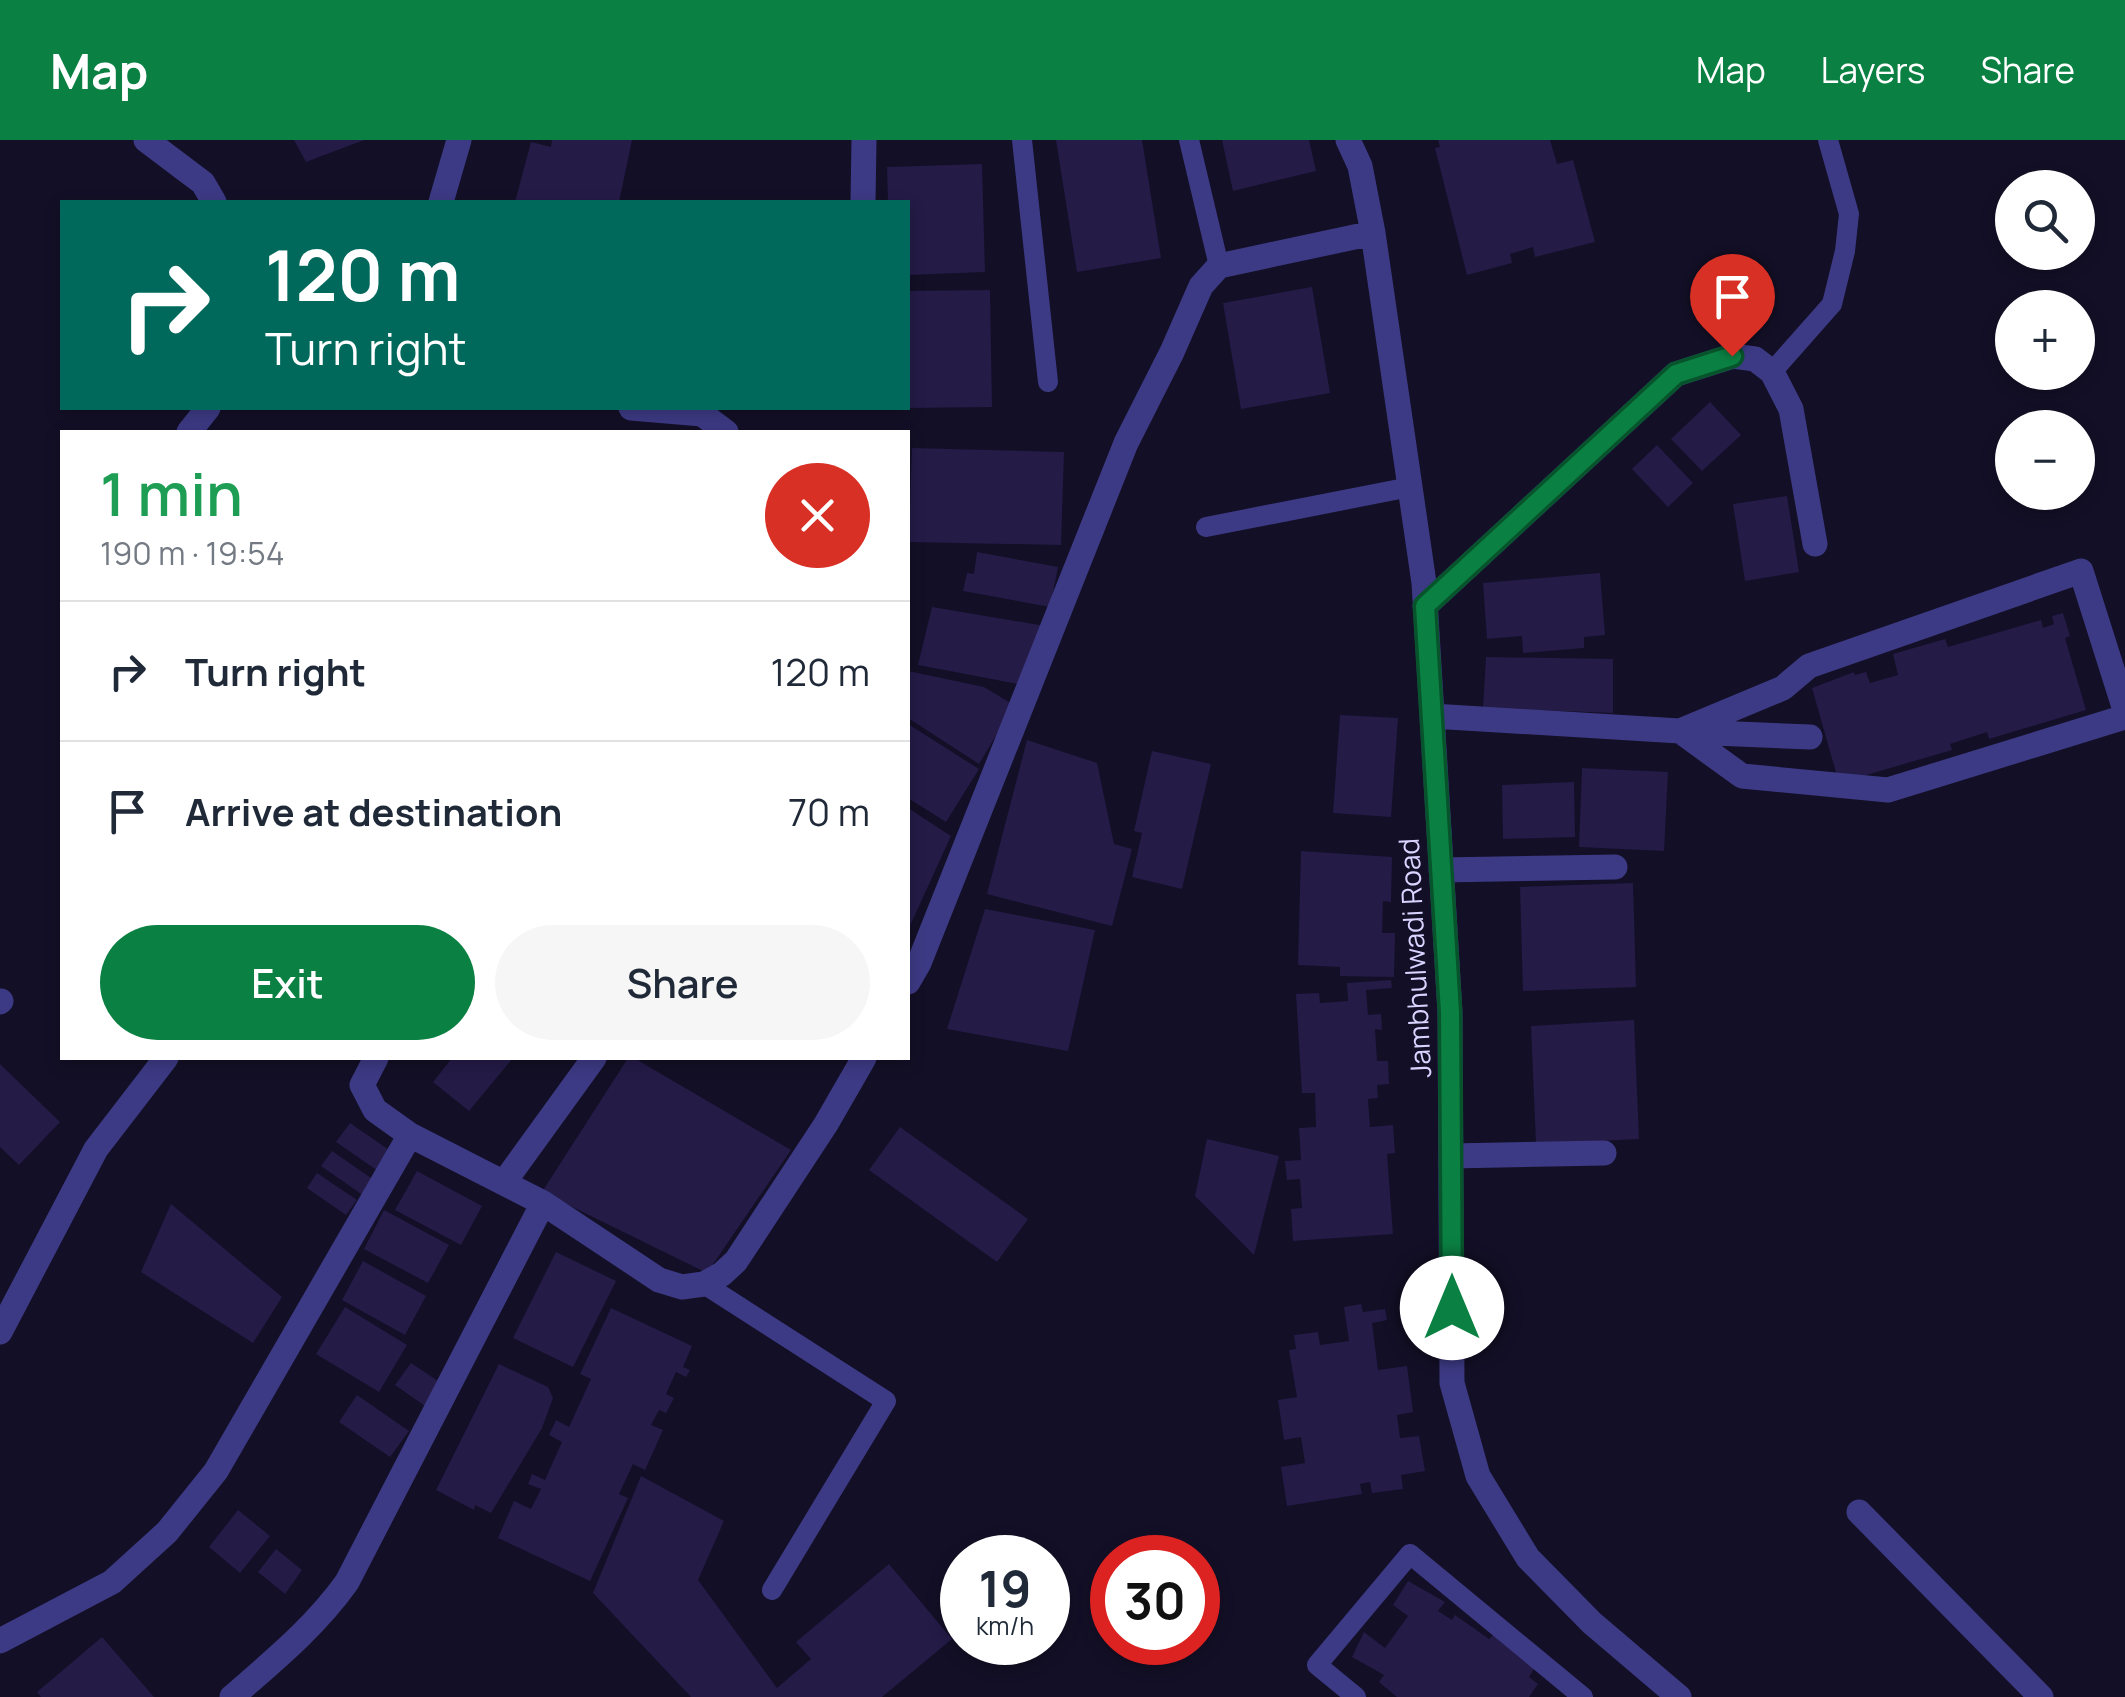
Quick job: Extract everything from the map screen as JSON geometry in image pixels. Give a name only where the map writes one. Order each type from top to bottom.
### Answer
[{"type":"street","points":[[146,140],[203,184],[213,200]]},
{"type":"street","points":[[442,200],[460,140]]},
{"type":"street","points":[[863,200],[864,140]]},
{"type":"street","name":"Jambhulwadi Road","points":[[1348,140],[1360,166],[1373,233],[1425,606],[1450,1012],[1452,1383],[1478,1476],[1528,1558],[1592,1623],[1679,1697]]},
{"type":"street","points":[[910,978],[1066,601],[1126,443],[1201,286],[1219,266],[1373,233]]},
{"type":"street","points":[[1425,606],[1676,374],[1732,356],[1755,359],[1772,372],[1791,408],[1815,544]]},
{"type":"street","points":[[191,430],[206,410]]},
{"type":"street","points":[[655,410],[702,414],[723,430]]},
{"type":"street","points":[[2082,571],[2125,714],[1888,790],[1742,776],[1680,731],[1783,688],[1810,666],[2082,571]]},
{"type":"street","points":[[1432,716],[1810,738]]},
{"type":"street","points":[[1441,870],[1615,866]]},
{"type":"street","points":[[0,1332],[96,1149],[164,1060]]},
{"type":"street","points":[[375,1060],[362,1085],[375,1110],[410,1135],[543,1203],[659,1280],[682,1287],[704,1284],[736,1261],[863,1060]]},
{"type":"street","points":[[504,1181],[593,1060]]},
{"type":"street","points":[[0,1641],[112,1582],[167,1532],[216,1471],[410,1135]]},
{"type":"street","points":[[1451,1156],[1604,1153]]},
{"type":"street","points":[[232,1697],[329,1607],[346,1582],[543,1203]]},
{"type":"street","points":[[1859,1512],[2041,1697]]},
{"type":"lane","points":[[1022,140],[1048,382]]},
{"type":"lane","points":[[1189,140],[1219,266]]},
{"type":"lane","points":[[1772,372],[1832,304],[1849,214],[1828,140]]},
{"type":"lane","points":[[1206,527],[1410,487]]},
{"type":"lane","points":[[704,1284],[886,1401],[772,1590]]},
{"type":"lane","points":[[1356,1697],[1316,1664],[1410,1554],[1584,1697]]},
{"type":"building","points":[[294,140],[364,140],[306,162]]},
{"type":"building","points":[[552,140],[632,140],[619,200],[516,200],[531,142],[551,147]]},
{"type":"building","points":[[1056,140],[1142,140],[1161,258],[1077,272]]},
{"type":"building","points":[[1222,140],[1309,140],[1316,171],[1233,191]]},
{"type":"building","points":[[1438,140],[1550,140],[1557,164],[1573,160],[1595,242],[1535,257],[1533,247],[1510,254],[1512,263],[1467,275],[1435,148],[1440,147]]},
{"type":"building","points":[[982,164],[985,272],[910,275],[910,200],[888,200],[887,167]]},
{"type":"building","points":[[1312,287],[1330,393],[1241,409],[1223,303]]},
{"type":"building","points":[[990,290],[992,407],[910,408],[910,291]]},
{"type":"building","points":[[1710,402],[1741,435],[1702,471],[1671,439]]},
{"type":"building","points":[[1657,445],[1693,483],[1668,507],[1632,469]]},
{"type":"building","points":[[912,448],[1064,452],[1061,545],[910,542]]},
{"type":"building","points":[[1787,496],[1799,572],[1745,581],[1733,504]]},
{"type":"building","points":[[977,552],[1058,567],[1050,607],[963,591],[967,573],[974,574]]},
{"type":"building","points":[[1600,573],[1605,635],[1584,637],[1584,648],[1523,653],[1522,636],[1487,639],[1483,583]]},
{"type":"building","points":[[932,607],[1045,626],[1023,685],[918,665]]},
{"type":"building","points":[[2063,613],[2070,636],[2065,638],[2086,710],[1989,739],[1987,732],[1950,744],[1952,750],[1839,783],[1812,688],[1854,672],[1866,672],[1870,683],[1898,675],[1893,654],[1945,639],[1948,647],[2041,620],[2043,628],[2054,624],[2052,616]]},
{"type":"building","points":[[1486,657],[1613,659],[1613,713],[1483,708]]},
{"type":"building","points":[[910,671],[984,687],[1014,705],[979,764],[910,719]]},
{"type":"building","points":[[1340,715],[1398,718],[1391,817],[1333,813]]},
{"type":"building","points":[[910,725],[979,769],[946,822],[910,799]]},
{"type":"building","points":[[1027,740],[1097,763],[1114,844],[1132,849],[1112,926],[987,894]]},
{"type":"building","points":[[1152,751],[1211,764],[1182,889],[1132,877],[1142,833],[1134,831]]},
{"type":"building","points":[[1582,768],[1668,772],[1664,851],[1579,847]]},
{"type":"building","points":[[1574,782],[1575,837],[1503,839],[1502,785]]},
{"type":"building","points":[[910,809],[951,836],[910,926]]},
{"type":"building","points":[[1301,851],[1392,857],[1391,902],[1383,901],[1382,933],[1395,933],[1394,977],[1340,976],[1340,967],[1298,965]]},
{"type":"building","points":[[1633,883],[1636,987],[1523,991],[1520,887]]},
{"type":"building","points":[[985,909],[1095,930],[1068,1051],[947,1029]]},
{"type":"building","points":[[1391,980],[1392,988],[1366,990],[1368,1015],[1381,1014],[1382,1030],[1375,1029],[1377,1061],[1388,1061],[1389,1084],[1377,1085],[1378,1098],[1368,1099],[1370,1127],[1393,1125],[1395,1153],[1387,1154],[1393,1234],[1293,1241],[1291,1209],[1302,1208],[1300,1179],[1287,1180],[1285,1161],[1301,1160],[1299,1128],[1316,1127],[1315,1093],[1302,1093],[1296,994],[1319,993],[1320,1003],[1348,1001],[1347,983]]},
{"type":"building","points":[[1634,1020],[1639,1139],[1536,1144],[1531,1026]]},
{"type":"building","points":[[450,1060],[511,1060],[469,1111],[433,1082]]},
{"type":"building","points":[[627,1060],[637,1060],[791,1150],[707,1273],[542,1192]]},
{"type":"building","points":[[0,1064],[60,1122],[19,1165],[0,1147]]},
{"type":"building","points":[[350,1123],[392,1152],[378,1171],[336,1142]]},
{"type":"building","points":[[900,1127],[1028,1219],[997,1262],[869,1170]]},
{"type":"building","points":[[1207,1139],[1279,1156],[1254,1255],[1195,1196]]},
{"type":"building","points":[[332,1151],[374,1180],[364,1196],[321,1166]]},
{"type":"building","points":[[417,1171],[482,1206],[461,1245],[395,1210]]},
{"type":"building","points":[[317,1173],[357,1200],[346,1215],[307,1188]]},
{"type":"building","points":[[171,1204],[282,1297],[253,1343],[141,1272]]},
{"type":"building","points":[[384,1210],[449,1245],[428,1283],[364,1249]]},
{"type":"building","points":[[556,1252],[616,1281],[573,1367],[513,1338]]},
{"type":"building","points":[[363,1261],[426,1296],[405,1335],[342,1300]]},
{"type":"building","points":[[1361,1304],[1363,1312],[1385,1309],[1387,1320],[1372,1323],[1378,1370],[1407,1366],[1413,1412],[1397,1415],[1400,1438],[1419,1436],[1425,1471],[1401,1475],[1403,1489],[1372,1493],[1370,1482],[1360,1484],[1362,1494],[1287,1506],[1281,1467],[1305,1463],[1301,1437],[1284,1440],[1278,1400],[1297,1397],[1289,1350],[1296,1349],[1294,1335],[1318,1332],[1320,1345],[1349,1341],[1344,1307]]},
{"type":"building","points":[[345,1307],[407,1345],[379,1392],[316,1354]]},
{"type":"building","points":[[611,1308],[692,1346],[683,1367],[690,1370],[686,1377],[676,1372],[666,1394],[674,1398],[666,1413],[659,1410],[651,1425],[663,1430],[645,1470],[633,1464],[619,1494],[628,1498],[590,1581],[498,1538],[514,1501],[531,1509],[541,1489],[528,1484],[532,1474],[545,1480],[562,1442],[549,1435],[556,1420],[569,1427],[591,1379],[580,1374]]},
{"type":"building","points":[[411,1363],[438,1381],[425,1406],[395,1385]]},
{"type":"building","points":[[499,1364],[548,1387],[553,1398],[542,1428],[491,1513],[475,1505],[474,1510],[436,1490]]},
{"type":"building","points":[[357,1395],[409,1431],[390,1457],[339,1422]]},
{"type":"building","points":[[641,1476],[724,1521],[698,1580],[777,1688],[811,1659],[796,1642],[889,1564],[940,1625],[940,1649],[882,1697],[691,1697],[593,1593]]},
{"type":"building","points":[[238,1510],[270,1536],[240,1573],[209,1547]]},
{"type":"building","points":[[276,1549],[302,1570],[285,1594],[258,1572]]},
{"type":"building","points":[[1408,1581],[1445,1602],[1438,1611],[1452,1620],[1455,1615],[1489,1639],[1494,1634],[1535,1667],[1529,1677],[1538,1684],[1529,1697],[1397,1697],[1379,1682],[1384,1675],[1352,1657],[1364,1632],[1385,1648],[1408,1616],[1393,1605]]},
{"type":"building","points":[[102,1637],[154,1697],[41,1697],[37,1692]]},
{"type":"route","points":[[1452,1308],[1450,1012],[1425,606],[1676,374],[1732,356]]}]
